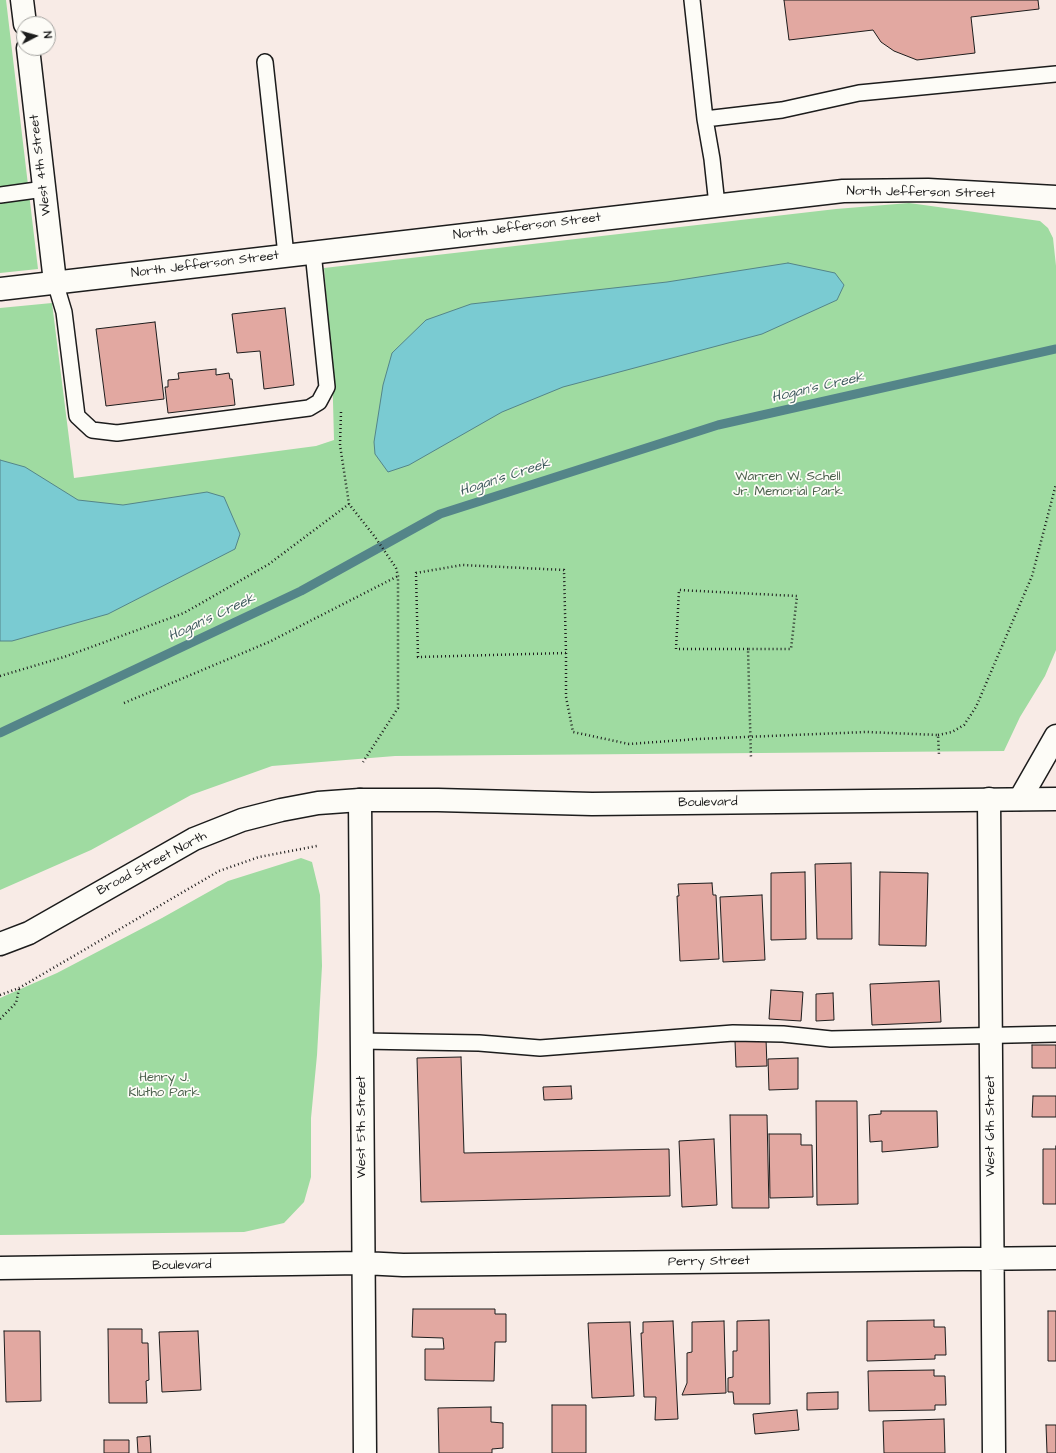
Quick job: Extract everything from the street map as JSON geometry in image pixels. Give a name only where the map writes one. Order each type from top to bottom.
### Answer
[{"type":"street","points":[[22,0],[24,16]]},
{"type":"street","name":"West 4th Street","points":[[29,56],[55,282]]},
{"type":"street","name":"North Jefferson Street","points":[[0,289],[843,191],[928,190],[1056,196]]},
{"type":"street","points":[[1020,799],[1056,736]]},
{"type":"street","name":"West 6th Street","points":[[989,799],[991,1259],[994,1453]]},
{"type":"street","name":"Boulevard","points":[[360,800],[592,804],[1056,799]]},
{"type":"street","name":"Broad Street North","points":[[0,944],[29,933],[194,839],[242,820],[281,810],[318,803],[360,800]]},
{"type":"street","name":"West 5th Street","points":[[360,800],[365,1453]]},
{"type":"street","name":"Perry Street","points":[[363,1263],[411,1265],[1056,1258]]},
{"type":"street","name":"Boulevard","points":[[0,1268],[363,1263]]},
{"type":"lane","points":[[692,0],[705,119],[718,205]]},
{"type":"lane","points":[[265,62],[286,255]]},
{"type":"lane","points":[[705,119],[782,110],[859,93],[1056,74]]},
{"type":"lane","points":[[0,195],[44,189]]},
{"type":"lane","points":[[55,282],[64,312],[77,416],[92,430],[117,434],[309,408],[320,402],[327,387],[313,252]]},
{"type":"lane","points":[[362,1041],[471,1043],[540,1048],[733,1033],[783,1034],[831,1039],[991,1034],[1056,1034]]},
{"type":"path","points":[[341,408],[340,445],[349,504],[375,537],[396,568],[398,576],[398,708],[364,762]]},
{"type":"path","points":[[566,653],[418,657],[416,573],[462,565],[564,570],[566,653],[566,697],[573,732],[629,744],[866,732],[938,735],[952,732],[964,725],[976,707],[1032,576],[1056,484]]},
{"type":"path","points":[[0,676],[64,657],[184,613],[269,564],[349,504]]},
{"type":"path","points":[[124,703],[269,642],[398,576]]},
{"type":"path","points":[[679,590],[796,596],[791,649],[748,649],[676,650],[679,590]]},
{"type":"path","points":[[748,649],[751,759]]},
{"type":"path","points":[[938,735],[939,755]]},
{"type":"path","points":[[0,995],[19,988],[219,872],[259,857],[317,846]]},
{"type":"path","points":[[0,1019],[16,1003],[19,988]]},
{"type":"green space","points":[[0,0],[6,0],[38,269],[0,273]]},
{"type":"green space","name":"Warren W. Schell Jr. Memorial Park","points":[[909,203],[1040,221],[1048,228],[1053,238],[1056,266],[1056,650],[1045,676],[1020,717],[1004,751],[395,756],[272,766],[191,795],[91,850],[0,890],[0,308],[52,303],[74,478],[316,446],[334,440],[332,364],[324,268],[836,209]]},
{"type":"green space","name":"Henry J. Klutho Park","points":[[301,858],[312,862],[320,895],[322,966],[317,1055],[311,1118],[311,1177],[304,1202],[284,1223],[244,1232],[0,1235],[0,998],[57,973],[162,918],[228,881]]},
{"type":"water","points":[[788,263],[835,273],[844,285],[837,300],[762,334],[563,387],[502,412],[409,465],[388,472],[375,454],[374,442],[383,385],[392,353],[426,320],[471,304],[667,282]]},
{"type":"water","points":[[0,460],[25,467],[78,500],[123,505],[207,492],[224,497],[240,534],[235,549],[108,614],[12,641],[0,641]]},
{"type":"building","points":[[784,0],[1038,0],[1039,9],[971,17],[975,53],[917,60],[894,51],[881,42],[873,30],[789,40]]},
{"type":"building","points":[[285,308],[294,385],[264,389],[260,351],[237,353],[232,314]]},
{"type":"building","points":[[155,322],[164,399],[106,406],[96,329]]},
{"type":"building","points":[[216,369],[216,375],[229,373],[230,379],[232,379],[235,405],[168,413],[165,387],[168,387],[168,380],[179,379],[178,373]]},
{"type":"building","points":[[851,863],[852,939],[817,939],[815,864]]},
{"type":"building","points":[[805,872],[806,939],[771,940],[771,873]]},
{"type":"building","points":[[880,872],[928,873],[926,946],[879,945]]},
{"type":"building","points":[[712,883],[713,895],[716,895],[719,959],[680,961],[677,896],[679,896],[678,884]]},
{"type":"building","points":[[762,895],[765,960],[723,962],[720,897]]},
{"type":"building","points":[[939,981],[941,1022],[872,1025],[870,984]]},
{"type":"building","points":[[771,990],[803,992],[801,1021],[769,1019]]},
{"type":"building","points":[[833,993],[834,1020],[816,1021],[816,994]]},
{"type":"building","points":[[766,1039],[767,1066],[736,1067],[735,1041]]},
{"type":"building","points":[[1032,1045],[1056,1045],[1056,1068],[1032,1068]]},
{"type":"building","points":[[461,1057],[464,1153],[669,1149],[670,1196],[421,1202],[417,1058]]},
{"type":"building","points":[[798,1058],[798,1089],[769,1090],[768,1059]]},
{"type":"building","points":[[571,1086],[572,1099],[544,1100],[543,1087]]},
{"type":"building","points":[[1033,1096],[1056,1096],[1056,1117],[1032,1117]]},
{"type":"building","points":[[816,1101],[857,1101],[858,1204],[817,1205]]},
{"type":"building","points":[[881,1111],[937,1111],[938,1147],[882,1152],[882,1141],[870,1142],[869,1115],[881,1114]]},
{"type":"building","points":[[730,1115],[767,1115],[769,1208],[732,1208]]},
{"type":"building","points":[[769,1134],[801,1134],[801,1145],[812,1145],[813,1197],[770,1198]]},
{"type":"building","points":[[714,1139],[717,1205],[682,1207],[679,1141]]},
{"type":"building","points":[[1043,1149],[1056,1149],[1056,1204],[1043,1204]]},
{"type":"building","points":[[413,1309],[495,1309],[495,1314],[506,1314],[506,1342],[495,1342],[494,1381],[425,1380],[425,1349],[444,1349],[443,1338],[412,1337]]},
{"type":"building","points":[[1048,1311],[1056,1311],[1056,1361],[1048,1361]]},
{"type":"building","points":[[769,1320],[770,1404],[734,1404],[733,1392],[728,1392],[728,1378],[733,1377],[733,1351],[737,1351],[737,1321]]},
{"type":"building","points":[[934,1320],[934,1327],[945,1327],[946,1355],[935,1355],[935,1359],[867,1361],[867,1321]]},
{"type":"building","points":[[673,1321],[678,1419],[655,1420],[656,1397],[644,1397],[641,1333],[643,1333],[643,1322]]},
{"type":"building","points":[[724,1321],[726,1393],[682,1395],[687,1383],[687,1353],[692,1352],[692,1322]]},
{"type":"building","points":[[630,1322],[634,1396],[592,1398],[588,1323]]},
{"type":"building","points":[[108,1329],[142,1329],[142,1343],[148,1343],[149,1380],[146,1381],[147,1403],[109,1403]]},
{"type":"building","points":[[4,1331],[40,1331],[41,1401],[6,1402]]},
{"type":"building","points":[[198,1331],[201,1390],[162,1392],[159,1332]]},
{"type":"building","points":[[934,1370],[934,1376],[945,1376],[946,1405],[935,1405],[935,1410],[869,1411],[868,1371]]},
{"type":"building","points":[[838,1392],[838,1409],[807,1410],[807,1393]]},
{"type":"building","points":[[552,1405],[586,1405],[586,1453],[552,1453]]},
{"type":"building","points":[[491,1407],[491,1422],[503,1423],[503,1448],[492,1449],[492,1453],[439,1453],[438,1408]]},
{"type":"building","points":[[797,1410],[799,1430],[755,1434],[753,1414]]},
{"type":"building","points":[[944,1419],[945,1453],[884,1453],[883,1421]]},
{"type":"building","points":[[1046,1425],[1056,1425],[1056,1453],[1047,1453]]},
{"type":"building","points":[[150,1436],[151,1453],[138,1453],[137,1437]]},
{"type":"building","points":[[104,1440],[129,1440],[129,1453],[104,1453]]},
{"type":"waterway","name":"Hogan's Creek","points":[[0,733],[301,591],[440,514],[718,425],[1056,349]]}]
